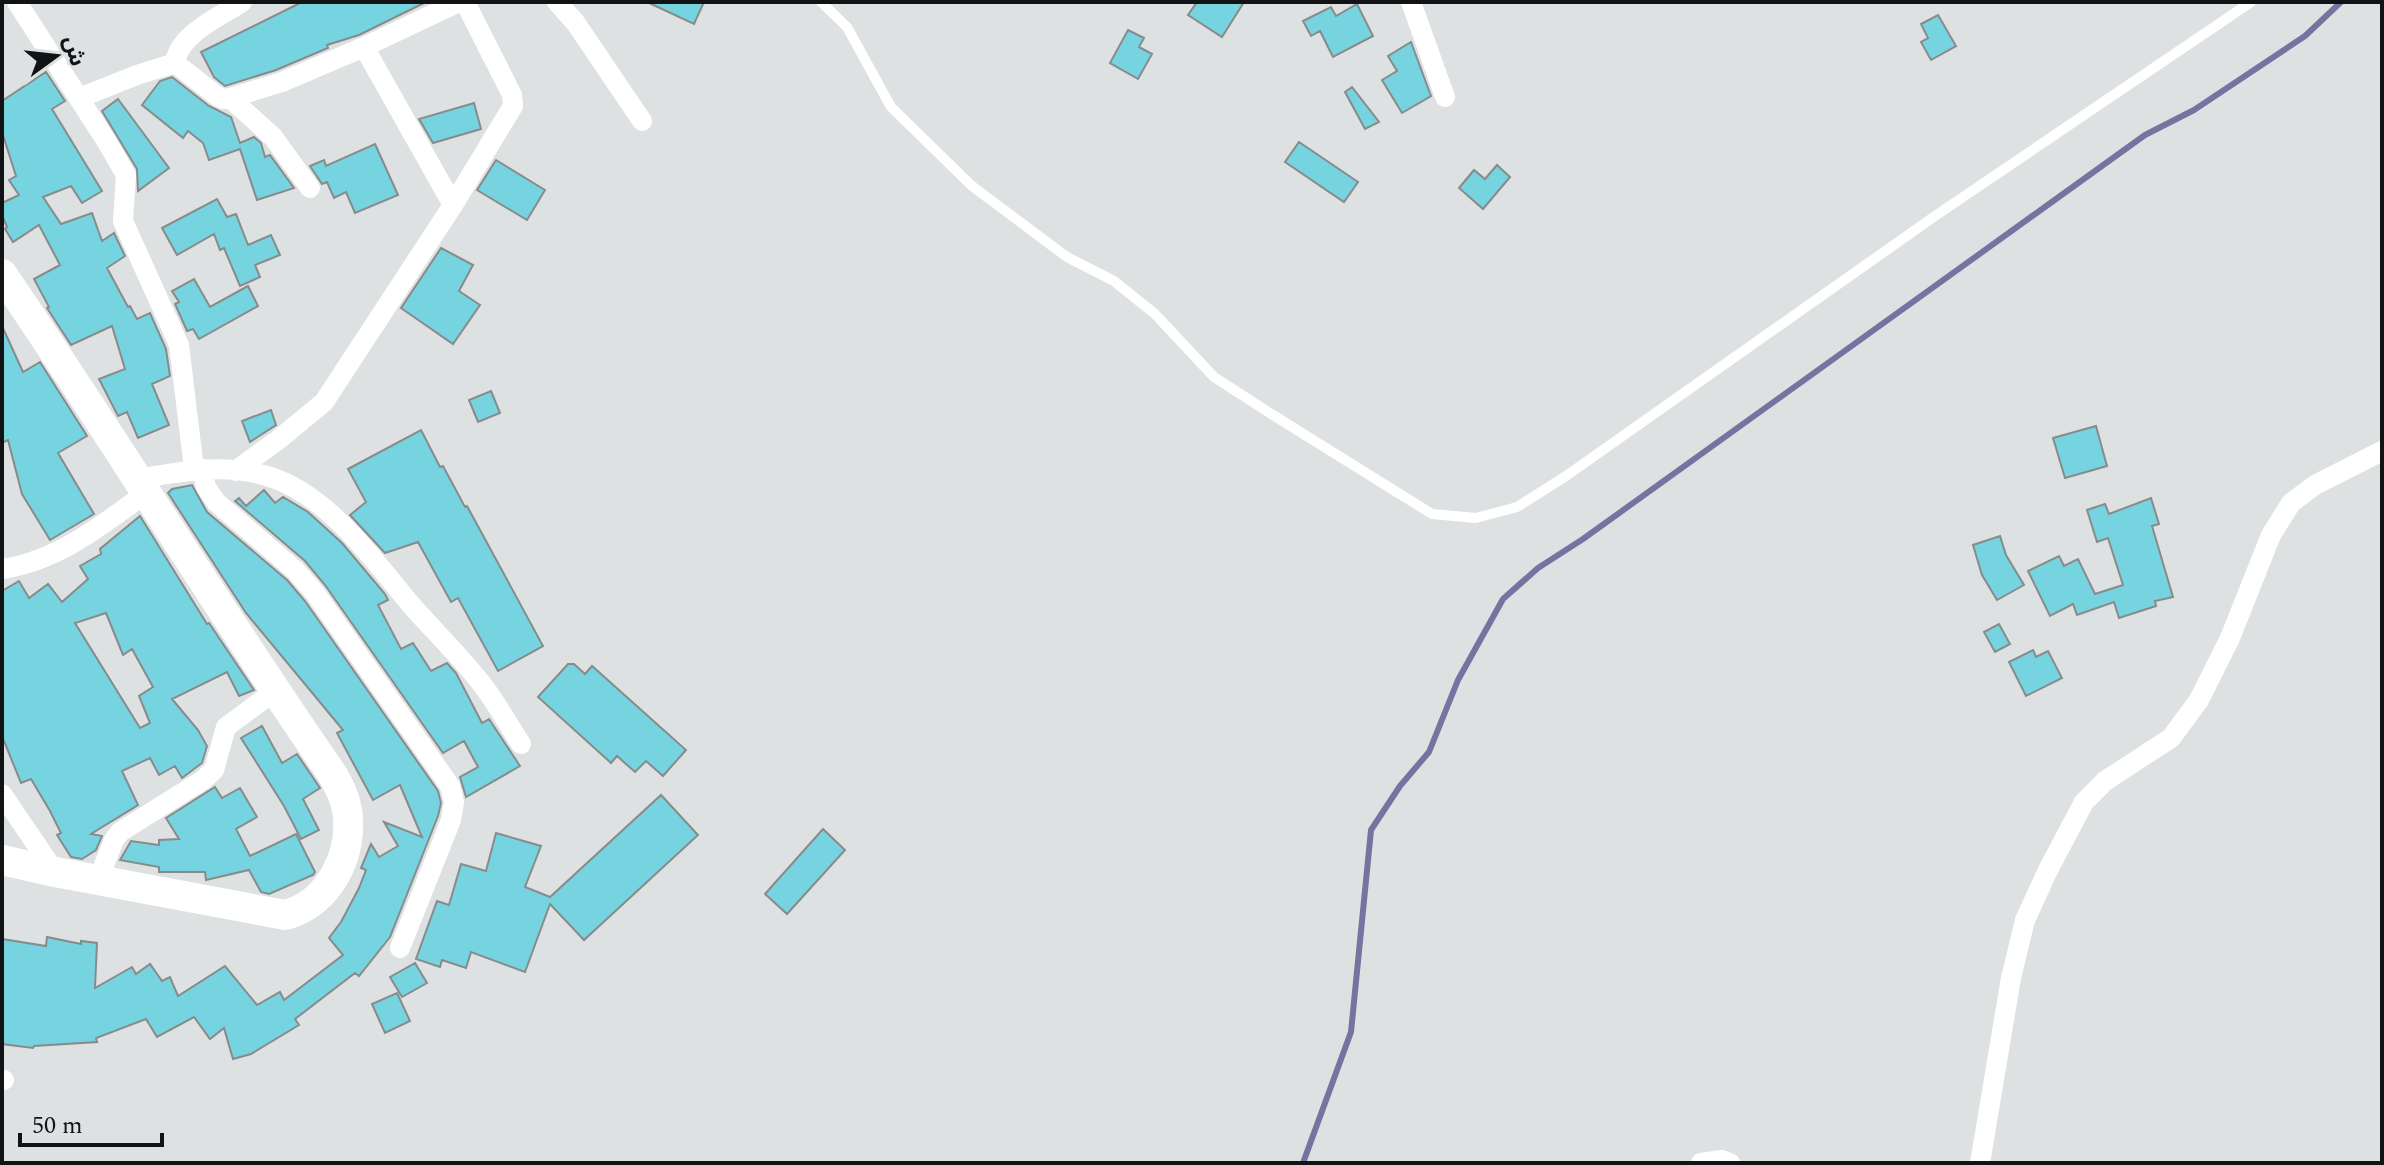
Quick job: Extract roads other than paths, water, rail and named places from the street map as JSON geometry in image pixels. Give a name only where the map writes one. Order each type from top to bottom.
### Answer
[{"type":"street","points":[[17,2],[126,175],[123,221],[179,345],[198,469],[206,487],[216,502],[296,571],[315,593],[450,786],[454,802],[451,820],[400,948]]},
{"type":"street","points":[[175,63],[178,50],[187,39],[242,2]]},
{"type":"street","points":[[175,63],[217,96],[230,98],[282,82],[462,2],[512,95],[513,106],[453,205],[324,402],[235,471]]},
{"type":"street","points":[[557,2],[575,22],[642,121]]},
{"type":"street","points":[[1411,2],[1445,97]]},
{"type":"street","points":[[364,47],[453,205]]},
{"type":"street","points":[[79,98],[175,63]]},
{"type":"street","points":[[230,98],[273,137],[310,188]]},
{"type":"street","points":[[2,274],[333,775],[345,802],[347,846],[339,867],[323,892],[304,908],[285,915],[2,860]]},
{"type":"street","points":[[1980,1163],[2011,978],[2025,920],[2084,802],[2105,781],[2171,738],[2199,700],[2230,638],[2271,535],[2291,503],[2315,485],[2382,451]]},
{"type":"street","points":[[2,569],[41,559],[79,541],[142,486],[198,469],[235,471],[274,479],[287,484],[341,524],[482,684],[521,744]]},
{"type":"street","points":[[98,880],[120,832],[214,770],[226,727],[275,691]]},
{"type":"street","points":[[2,794],[55,872]]},
{"type":"street","points":[[1701,1163],[1722,1160],[1730,1163]]},
{"type":"lane","points":[[821,2],[847,27],[891,107],[972,186],[1067,257],[1114,281],[1155,314],[1214,377],[1432,514],[1476,518],[1517,507],[1566,476],[1935,216],[2251,2]]},
{"type":"waterway","points":[[1303,1163],[1351,1032],[1371,830],[1400,786],[1429,752],[1458,680],[1503,599],[1538,568],[1583,539],[2145,135],[2194,110],[2305,36],[2341,2]]}]
